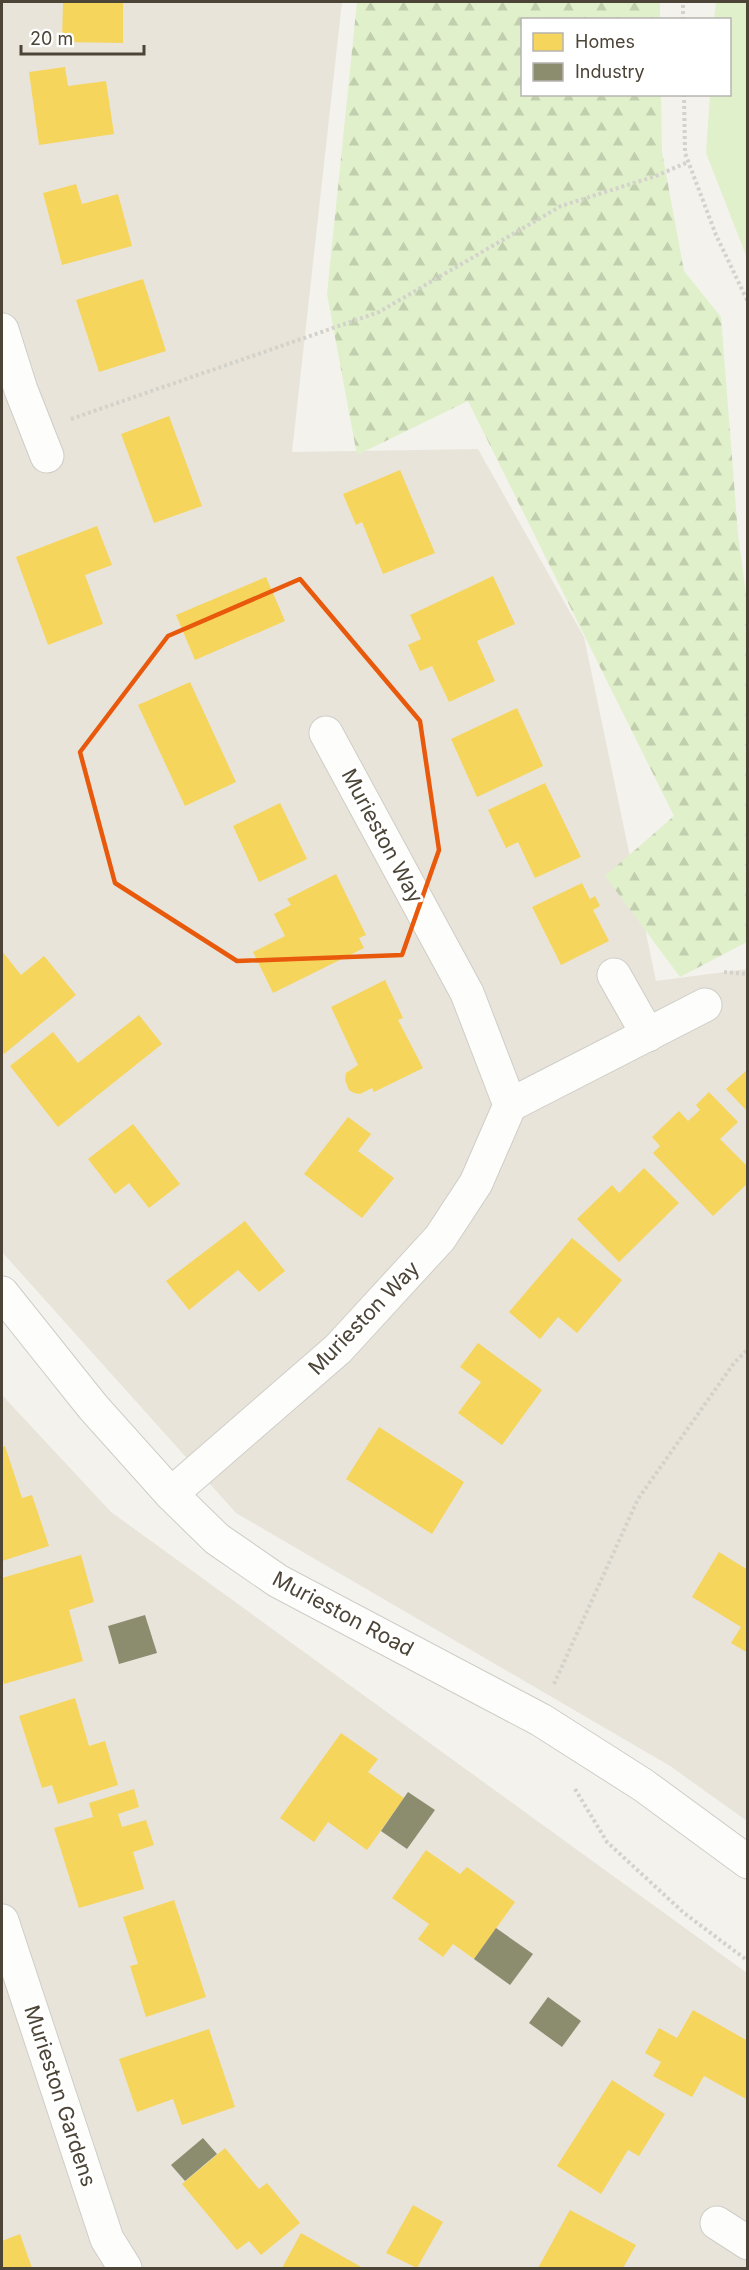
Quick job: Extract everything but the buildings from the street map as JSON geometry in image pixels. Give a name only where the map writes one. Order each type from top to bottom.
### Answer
[{"type":"street","points":[[2,330],[11,396],[41,443]]},
{"type":"street","name":"Murieston Way","points":[[171,1494],[338,1349],[440,1238],[476,1182],[510,1105],[467,993],[326,733]]},
{"type":"street","points":[[614,975],[648,1035]]},
{"type":"street","points":[[510,1105],[705,1005]]},
{"type":"street","name":"Murieston Road","points":[[2,1293],[93,1407],[171,1494],[217,1539],[278,1581],[550,1726],[643,1785],[747,1862]]},
{"type":"street","name":"Murieston Gardens","points":[[2,1921],[107,2239],[125,2268]]},
{"type":"street","points":[[717,2223],[747,2242]]},
{"type":"path","points":[[683,2],[683,18]]},
{"type":"path","points":[[684,96],[685,153],[716,235],[747,302]]},
{"type":"path","points":[[41,443],[379,312],[561,206],[656,176],[688,162]]},
{"type":"path","points":[[747,1349],[734,1363],[638,1499],[561,1667],[550,1726],[562,1767],[608,1842],[684,1913],[747,1961]]},
{"type":"highlighted area","points":[[300,579],[420,721],[439,850],[402,955],[237,961],[115,883],[80,752],[168,636]]},
{"type":"shaded area","points":[[2,2],[342,2],[292,452],[478,449],[584,637],[656,981],[747,969],[747,1821],[670,1766],[236,1513],[2,1252]]},
{"type":"shaded area","points":[[2,1395],[111,1512],[747,1973],[747,2268],[2,2268]]},
{"type":"green space","points":[[357,2],[660,2],[660,18],[521,18],[521,96],[661,96],[662,152],[684,271],[721,317],[738,534],[748,609],[747,942],[680,977],[605,876],[674,816],[468,401],[357,455],[327,294]]},
{"type":"green space","points":[[716,2],[747,2],[747,258],[706,153],[710,96],[731,96],[731,18],[714,18]]}]
